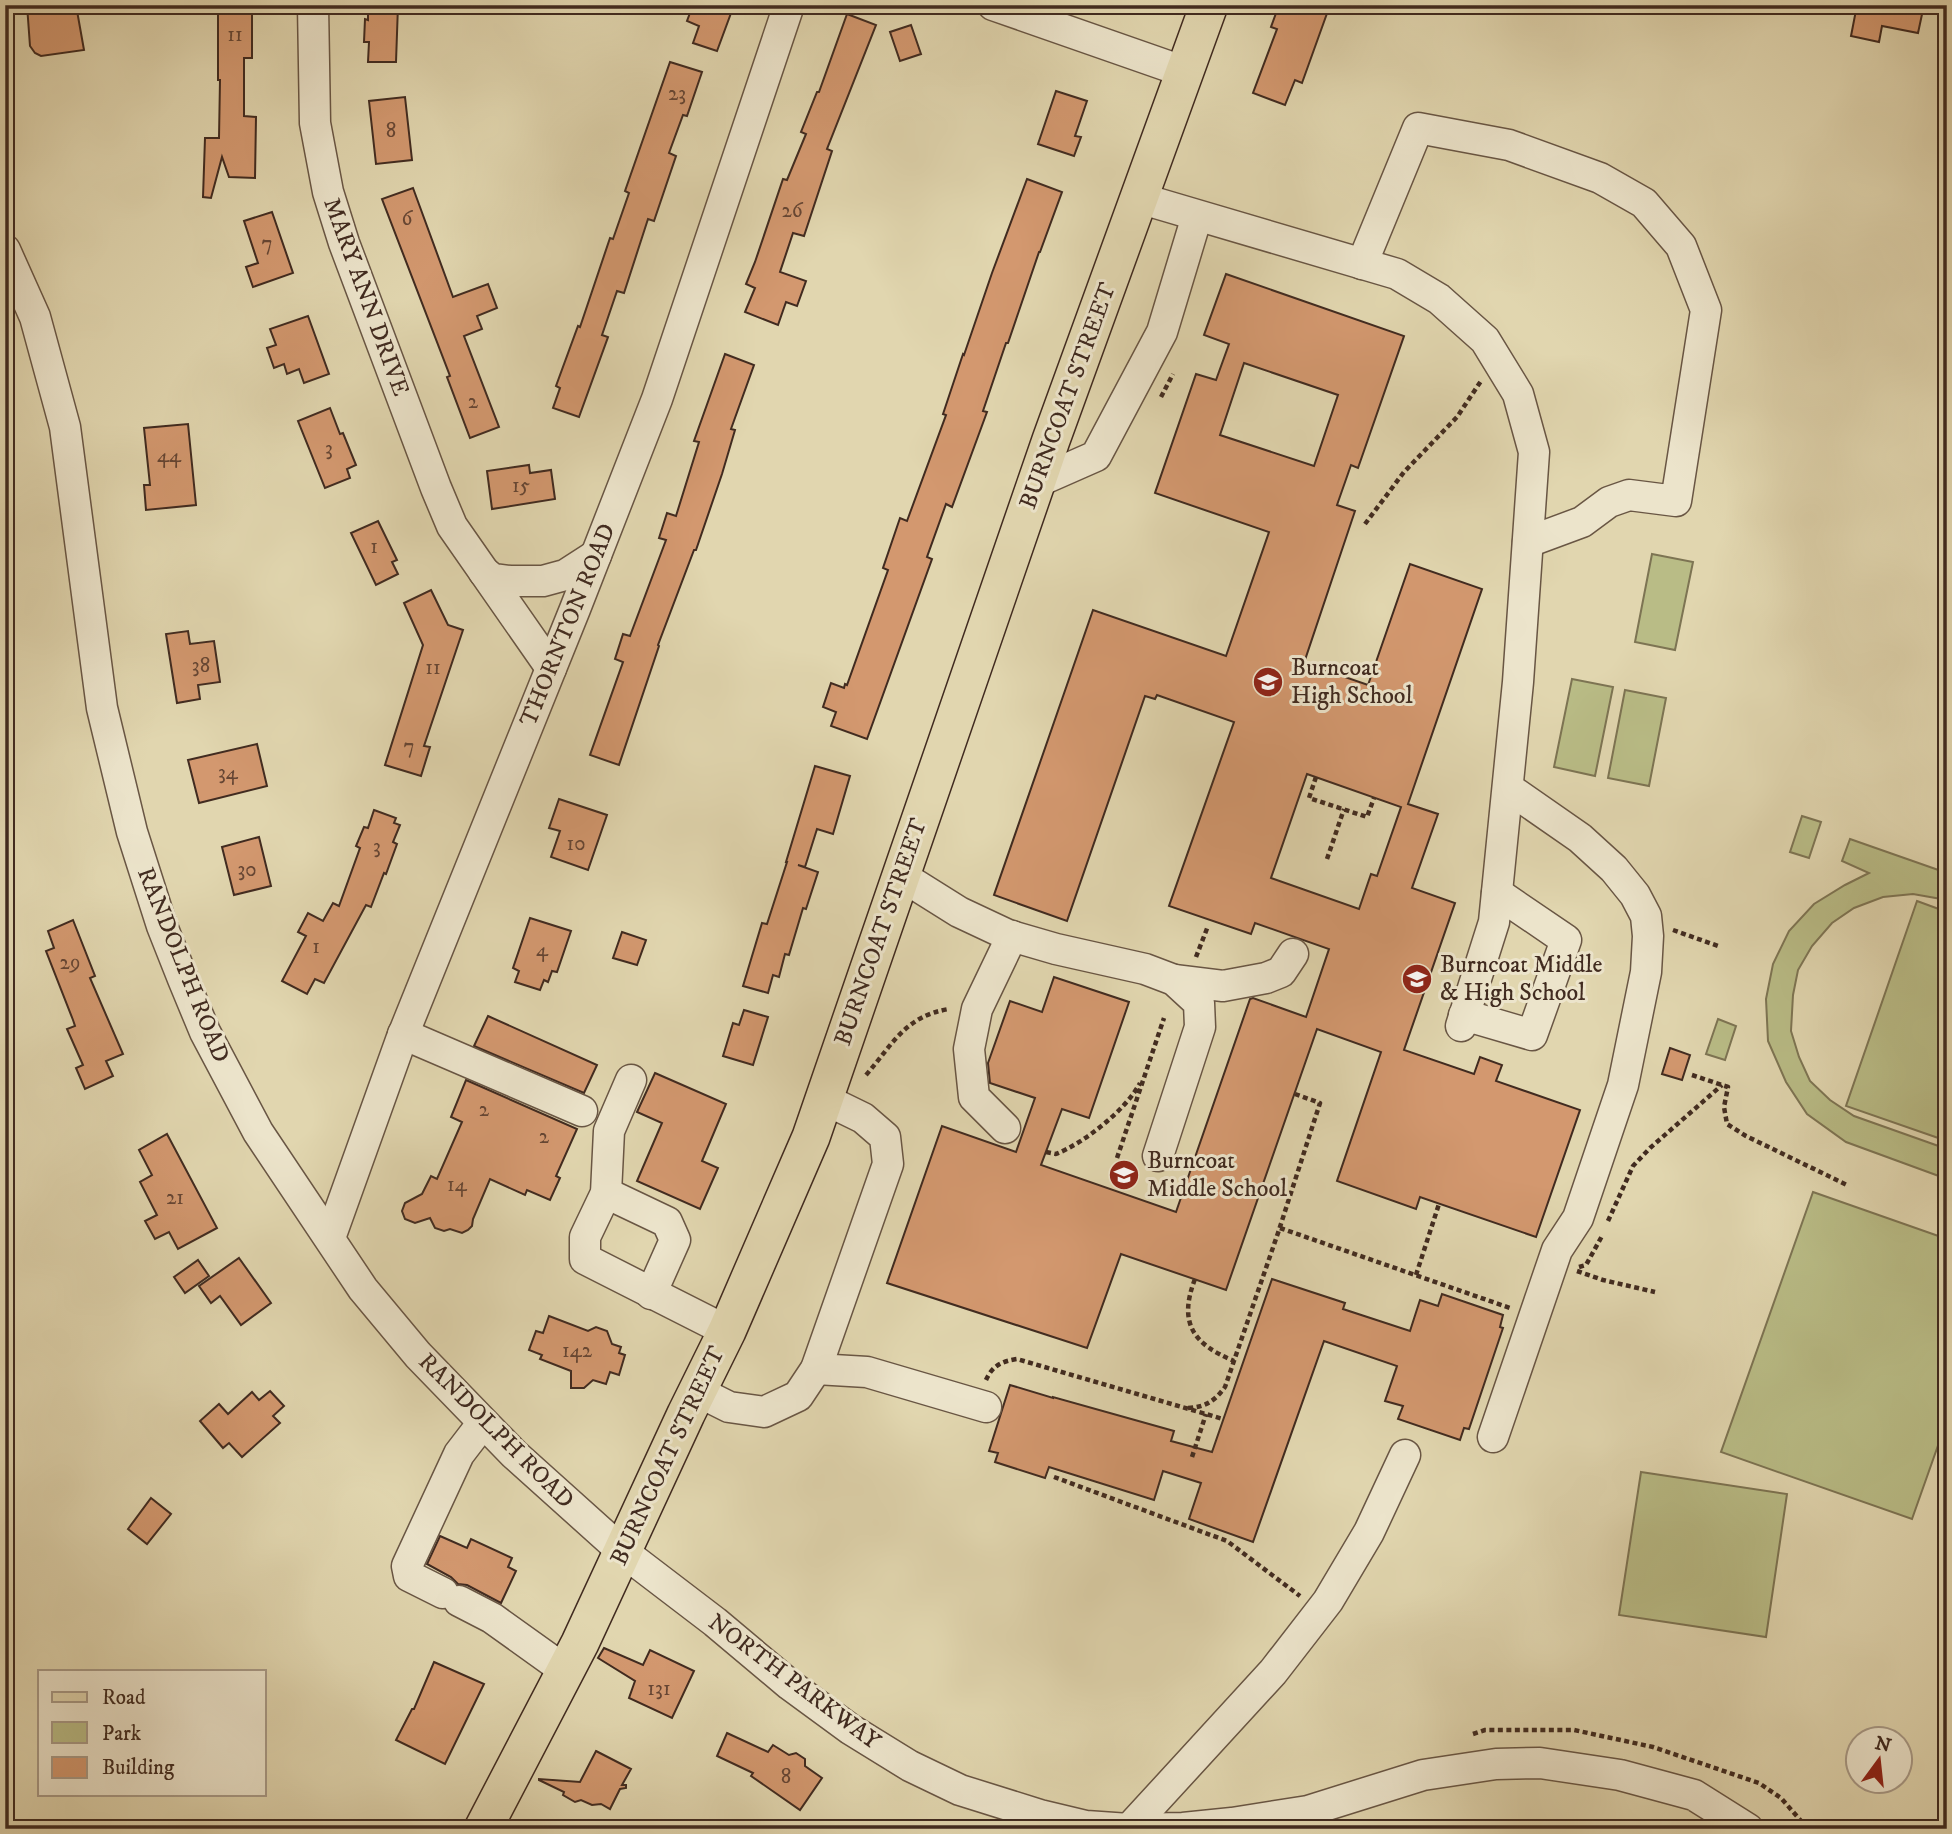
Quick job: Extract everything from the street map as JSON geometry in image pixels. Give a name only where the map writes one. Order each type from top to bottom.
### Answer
[{"type":"main road","name":"BURNCOAT STREET","points":[[483,1829],[566,1671],[727,1331],[811,1137],[1037,482],[1209,5]]},
{"type":"street","name":"MARY ANN DRIVE","points":[[313,5],[315,123],[321,161],[344,243],[452,526],[551,668]]},
{"type":"street","name":"THORNTON ROAD","points":[[330,1238],[403,1034],[657,399],[789,5]]},
{"type":"street","points":[[993,5],[1185,72]]},
{"type":"street","points":[[1362,264],[1418,128],[1509,145],[1600,178],[1644,202],[1681,246],[1706,310],[1676,501],[1629,495],[1609,502],[1582,522],[1528,542]]},
{"type":"street","points":[[1139,198],[1397,274],[1439,299],[1485,340],[1518,394],[1534,452],[1518,682],[1494,922],[1463,1021],[1532,1035],[1566,940],[1497,893]]},
{"type":"street","points":[[1037,482],[1097,456],[1162,332],[1197,216]]},
{"type":"street","name":"RANDOLPH ROAD","points":[[5,250],[17,305],[35,317],[65,427],[102,708],[128,818],[162,926],[205,1031],[258,1132],[363,1289],[386,1318],[482,1424],[622,1551]]},
{"type":"street","points":[[484,572],[493,579],[543,582],[565,575],[596,555]]},
{"type":"street","points":[[1493,1437],[1557,1250],[1578,1218],[1623,1085],[1646,971],[1648,936],[1646,916],[1635,895],[1614,869],[1580,838],[1508,788]]},
{"type":"street","points":[[900,875],[959,912],[1012,936],[1174,980],[1223,986],[1266,978],[1280,972],[1293,954]]},
{"type":"street","points":[[1005,1128],[974,1097],[969,1049],[977,1009],[1012,936]]},
{"type":"street","points":[[1157,1156],[1200,1027],[1199,1003],[1174,980]]},
{"type":"street","points":[[403,1034],[582,1111]]},
{"type":"street","points":[[631,1080],[609,1131],[606,1193],[585,1237],[585,1259],[727,1331]]},
{"type":"street","points":[[697,1391],[729,1407],[764,1412],[798,1396],[816,1369],[888,1164],[885,1137],[863,1118],[824,1099]]},
{"type":"street","points":[[606,1193],[667,1222],[675,1240],[651,1294]]},
{"type":"street","points":[[816,1369],[867,1372],[982,1406]]},
{"type":"street","points":[[482,1424],[459,1454],[407,1566],[409,1576],[492,1618],[566,1671]]},
{"type":"street","points":[[1129,1829],[1273,1672],[1320,1612],[1370,1532],[1405,1455]]},
{"type":"street","name":"NORTH PARKWAY","points":[[622,1551],[715,1622],[790,1685],[850,1729],[910,1766],[960,1790],[1040,1815],[1086,1826],[1129,1829],[1183,1828],[1290,1814],[1343,1801],[1423,1775],[1496,1765],[1540,1763],[1620,1775],[1694,1795],[1748,1829]]},
{"type":"path","points":[[1157,405],[1175,369]]},
{"type":"path","points":[[1365,524],[1404,472],[1457,417],[1485,374]]},
{"type":"path","points":[[1315,778],[1309,798],[1367,817],[1374,798]]},
{"type":"path","points":[[1326,859],[1344,809]]},
{"type":"path","points":[[1669,929],[1718,946]]},
{"type":"path","points":[[860,1081],[902,1031],[917,1019],[936,1011],[957,1008]]},
{"type":"path","points":[[1117,1157],[1164,1018]]},
{"type":"path","points":[[1046,1152],[1056,1154],[1065,1151],[1101,1125],[1136,1091],[1146,1071]]},
{"type":"path","points":[[1692,1075],[1728,1087],[1724,1107],[1727,1124],[1847,1185]]},
{"type":"path","points":[[1607,1224],[1633,1166],[1722,1085]]},
{"type":"path","points":[[1188,1408],[1204,1407],[1218,1397],[1225,1387],[1280,1228],[1320,1102],[1295,1094]]},
{"type":"path","points":[[1416,1275],[1439,1204]]},
{"type":"path","points":[[1280,1228],[1534,1316]]},
{"type":"path","points":[[1602,1235],[1586,1265],[1573,1270],[1655,1292]]},
{"type":"path","points":[[1195,1279],[1188,1304],[1192,1329],[1210,1349],[1234,1361]]},
{"type":"path","points":[[982,1406],[987,1377],[994,1367],[1003,1361],[1017,1359],[1223,1419]]},
{"type":"path","points":[[1192,1457],[1206,1414]]},
{"type":"path","points":[[1054,1477],[1227,1541],[1320,1612]]},
{"type":"green space","points":[[1652,554],[1693,562],[1675,650],[1635,642]]},
{"type":"green space","points":[[1572,679],[1613,687],[1595,776],[1554,767]]},
{"type":"green space","points":[[1625,690],[1666,698],[1649,786],[1608,778]]},
{"type":"green space","points":[[1802,816],[1821,822],[1809,858],[1790,852]]},
{"type":"green space","points":[[1850,839],[1947,873],[1947,900],[1913,894],[1883,897],[1854,908],[1832,923],[1812,946],[1798,970],[1793,995],[1791,1031],[1810,1081],[1830,1100],[1854,1116],[1947,1149],[1947,1179],[1846,1142],[1807,1114],[1786,1082],[1768,1041],[1766,999],[1773,964],[1789,931],[1814,904],[1869,873],[1842,861]]},
{"type":"green space","points":[[1917,901],[1947,912],[1947,1141],[1846,1106]]},
{"type":"green space","points":[[1718,1019],[1736,1026],[1725,1060],[1706,1054]]},
{"type":"green space","points":[[1813,1192],[1947,1239],[1947,1420],[1912,1519],[1721,1452]]},
{"type":"green space","points":[[1641,1472],[1787,1494],[1766,1637],[1619,1615]]},
{"type":"building","points":[[27,5],[76,5],[84,50],[41,56],[35,53],[30,46]]},
{"type":"building","points":[[368,5],[398,5],[396,62],[368,62],[369,42],[364,42]]},
{"type":"building","points":[[693,5],[734,5],[717,51],[693,43],[699,26],[687,21]]},
{"type":"building","points":[[1279,5],[1330,5],[1302,83],[1295,80],[1285,105],[1253,93],[1277,29],[1271,27]]},
{"type":"building","points":[[1857,5],[1924,5],[1918,33],[1882,26],[1879,42],[1851,36]]},
{"type":"building","points":[[252,11],[252,58],[244,58],[244,116],[256,117],[255,178],[229,177],[222,157],[211,198],[203,197],[205,138],[219,138],[218,12]]},
{"type":"building","points":[[847,14],[876,25],[827,149],[832,151],[804,236],[793,233],[780,272],[806,281],[797,306],[786,302],[778,325],[745,312],[755,288],[746,284],[783,179],[787,180],[806,134],[801,132],[819,92]]},
{"type":"building","points":[[911,25],[921,54],[900,61],[890,32]]},
{"type":"building","points":[[670,62],[702,72],[687,116],[683,115],[669,153],[676,156],[654,221],[648,219],[624,293],[617,291],[602,335],[608,337],[579,417],[553,408],[560,388],[556,386],[578,326],[580,327],[610,238],[613,239],[629,193],[625,191]]},
{"type":"building","points":[[1056,91],[1087,101],[1075,136],[1081,137],[1074,156],[1038,144]]},
{"type":"building","points":[[405,97],[412,160],[376,164],[369,101]]},
{"type":"building","points":[[1027,179],[1062,192],[1006,343],[983,411],[987,412],[952,507],[946,504],[927,557],[932,559],[867,739],[831,726],[836,712],[823,707],[831,683],[844,688],[845,684],[847,685],[888,570],[883,568],[900,518],[907,521],[946,415],[943,414],[963,354]]},
{"type":"building","points":[[413,188],[453,297],[488,284],[497,308],[477,316],[482,329],[464,336],[499,427],[470,438],[447,377],[450,376],[382,199]]},
{"type":"building","points":[[272,212],[293,273],[253,287],[246,267],[258,263],[244,221]]},
{"type":"building","points":[[1226,274],[1404,336],[1358,468],[1351,465],[1337,505],[1355,511],[1304,663],[1368,685],[1410,564],[1482,589],[1408,804],[1438,814],[1412,888],[1455,903],[1404,1050],[1474,1074],[1480,1057],[1502,1065],[1496,1081],[1580,1110],[1536,1237],[1420,1197],[1416,1209],[1337,1181],[1381,1052],[1317,1029],[1226,1290],[1121,1254],[1087,1348],[887,1283],[942,1126],[1016,1152],[1035,1098],[990,1083],[988,1063],[1010,1001],[1042,1012],[1054,977],[1129,1002],[1089,1118],[1062,1109],[1041,1165],[1176,1212],[1250,999],[1306,1017],[1329,949],[1255,923],[1251,934],[1169,906],[1234,722],[1157,695],[1155,699],[1145,696],[1067,921],[994,895],[1093,610],[1226,656],[1269,532],[1155,493],[1196,374],[1216,380],[1229,344],[1204,335]],"holes":[[[1244,363],[1338,395],[1314,466],[1220,435]],[[1307,774],[1401,807],[1377,876],[1371,874],[1359,909],[1271,878]]]},
{"type":"building","points":[[308,316],[329,374],[304,383],[299,369],[287,374],[284,364],[274,368],[267,348],[276,345],[270,329]]},
{"type":"building","points":[[725,354],[754,365],[731,429],[735,430],[722,474],[696,550],[658,645],[619,765],[590,755],[623,662],[615,659],[623,634],[630,636],[666,540],[659,538],[667,513],[676,516],[699,442],[694,441]]},
{"type":"building","points":[[330,408],[356,465],[347,469],[350,478],[325,488],[298,421]]},
{"type":"building","points":[[188,424],[196,505],[146,510],[144,485],[150,485],[144,428]]},
{"type":"building","points":[[529,465],[530,473],[551,470],[555,499],[492,509],[487,471]]},
{"type":"building","points":[[378,521],[397,560],[392,562],[398,574],[376,585],[351,533]]},
{"type":"building","points":[[431,590],[448,625],[463,630],[424,746],[430,747],[421,776],[385,765],[423,645],[404,603]]},
{"type":"building","points":[[188,631],[190,644],[214,641],[220,682],[198,685],[200,699],[177,703],[166,634]]},
{"type":"building","points":[[257,744],[267,786],[199,803],[188,760]]},
{"type":"building","points":[[815,766],[850,776],[833,834],[817,829],[805,867],[798,865],[818,872],[806,909],[803,908],[789,955],[785,954],[779,977],[773,975],[768,993],[743,986],[762,923],[767,924]]},
{"type":"building","points":[[559,799],[607,815],[588,870],[551,857],[560,831],[549,828]]},
{"type":"building","points":[[374,810],[396,818],[394,823],[400,825],[393,842],[397,844],[371,907],[366,905],[324,983],[315,979],[307,994],[282,981],[306,936],[298,932],[308,913],[323,921],[333,903],[339,906],[360,848],[356,846],[364,827],[368,828]]},
{"type":"building","points":[[259,837],[271,886],[234,895],[222,847]]},
{"type":"building","points":[[530,918],[571,931],[557,972],[552,971],[548,982],[544,980],[540,990],[515,982],[519,971],[513,968]]},
{"type":"building","points":[[73,920],[95,976],[90,978],[123,1054],[106,1061],[113,1076],[85,1089],[76,1068],[83,1065],[67,1029],[75,1026],[46,951],[54,948],[48,931]]},
{"type":"building","points":[[622,932],[646,940],[637,965],[613,958]]},
{"type":"building","points":[[744,1010],[768,1017],[753,1065],[723,1056],[733,1023],[739,1025]]},
{"type":"building","points":[[488,1016],[597,1065],[584,1093],[474,1046]]},
{"type":"building","points":[[1670,1048],[1690,1055],[1682,1080],[1662,1074]]},
{"type":"building","points":[[655,1073],[726,1104],[702,1161],[718,1168],[700,1209],[637,1181],[662,1123],[637,1112]]},
{"type":"building","points":[[466,1080],[577,1129],[556,1176],[560,1178],[550,1200],[527,1190],[525,1195],[490,1179],[472,1226],[462,1233],[435,1228],[430,1218],[415,1223],[405,1219],[402,1211],[405,1203],[422,1194],[431,1176],[437,1179],[462,1122],[451,1117]]},
{"type":"building","points":[[167,1134],[217,1228],[178,1249],[169,1232],[155,1239],[145,1221],[157,1215],[140,1182],[152,1175],[139,1150]]},
{"type":"building","points":[[239,1258],[271,1303],[241,1325],[220,1296],[211,1303],[199,1286]]},
{"type":"building","points":[[198,1260],[209,1276],[185,1293],[174,1277]]},
{"type":"building","points":[[1272,1279],[1345,1303],[1343,1309],[1410,1331],[1420,1300],[1438,1306],[1442,1294],[1503,1315],[1500,1327],[1503,1328],[1469,1429],[1464,1428],[1460,1440],[1398,1419],[1403,1406],[1385,1401],[1397,1366],[1324,1341],[1253,1542],[1189,1519],[1201,1483],[1163,1471],[1154,1500],[1049,1467],[1045,1478],[995,1462],[998,1453],[989,1451],[1010,1385],[1174,1431],[1171,1441],[1212,1452]]},
{"type":"building","points":[[549,1316],[588,1331],[596,1327],[607,1331],[612,1344],[621,1347],[619,1353],[625,1355],[619,1375],[610,1372],[606,1384],[593,1380],[584,1388],[571,1388],[571,1371],[540,1359],[542,1355],[529,1350],[536,1331],[543,1333]]},
{"type":"building","points":[[270,1391],[284,1406],[273,1416],[280,1423],[242,1457],[229,1443],[223,1448],[200,1421],[219,1404],[228,1414],[252,1392],[259,1400]]},
{"type":"building","points":[[151,1498],[171,1514],[147,1544],[128,1529]]},
{"type":"building","points":[[440,1536],[467,1548],[471,1539],[512,1558],[508,1567],[516,1571],[501,1603],[467,1585],[458,1584],[427,1564]]},
{"type":"building","points":[[604,1648],[643,1665],[650,1650],[694,1671],[672,1718],[629,1698],[635,1681],[598,1658]]},
{"type":"building","points":[[434,1662],[484,1684],[445,1764],[396,1740],[414,1709]]},
{"type":"building","points":[[727,1733],[768,1752],[773,1745],[789,1755],[796,1753],[805,1759],[805,1766],[822,1778],[800,1810],[751,1776],[753,1773],[717,1756]]},
{"type":"building","points":[[596,1751],[631,1769],[622,1785],[626,1785],[626,1788],[620,1789],[610,1809],[601,1804],[592,1805],[581,1800],[575,1802],[563,1795],[564,1792],[539,1780],[580,1782]]},
{"type":"place","name":"Burncoat High School","points":[[1268,682]]},
{"type":"place","name":"Burncoat Middle & High School","points":[[1417,979]]},
{"type":"place","name":"Burncoat Middle School","points":[[1124,1175]]}]
